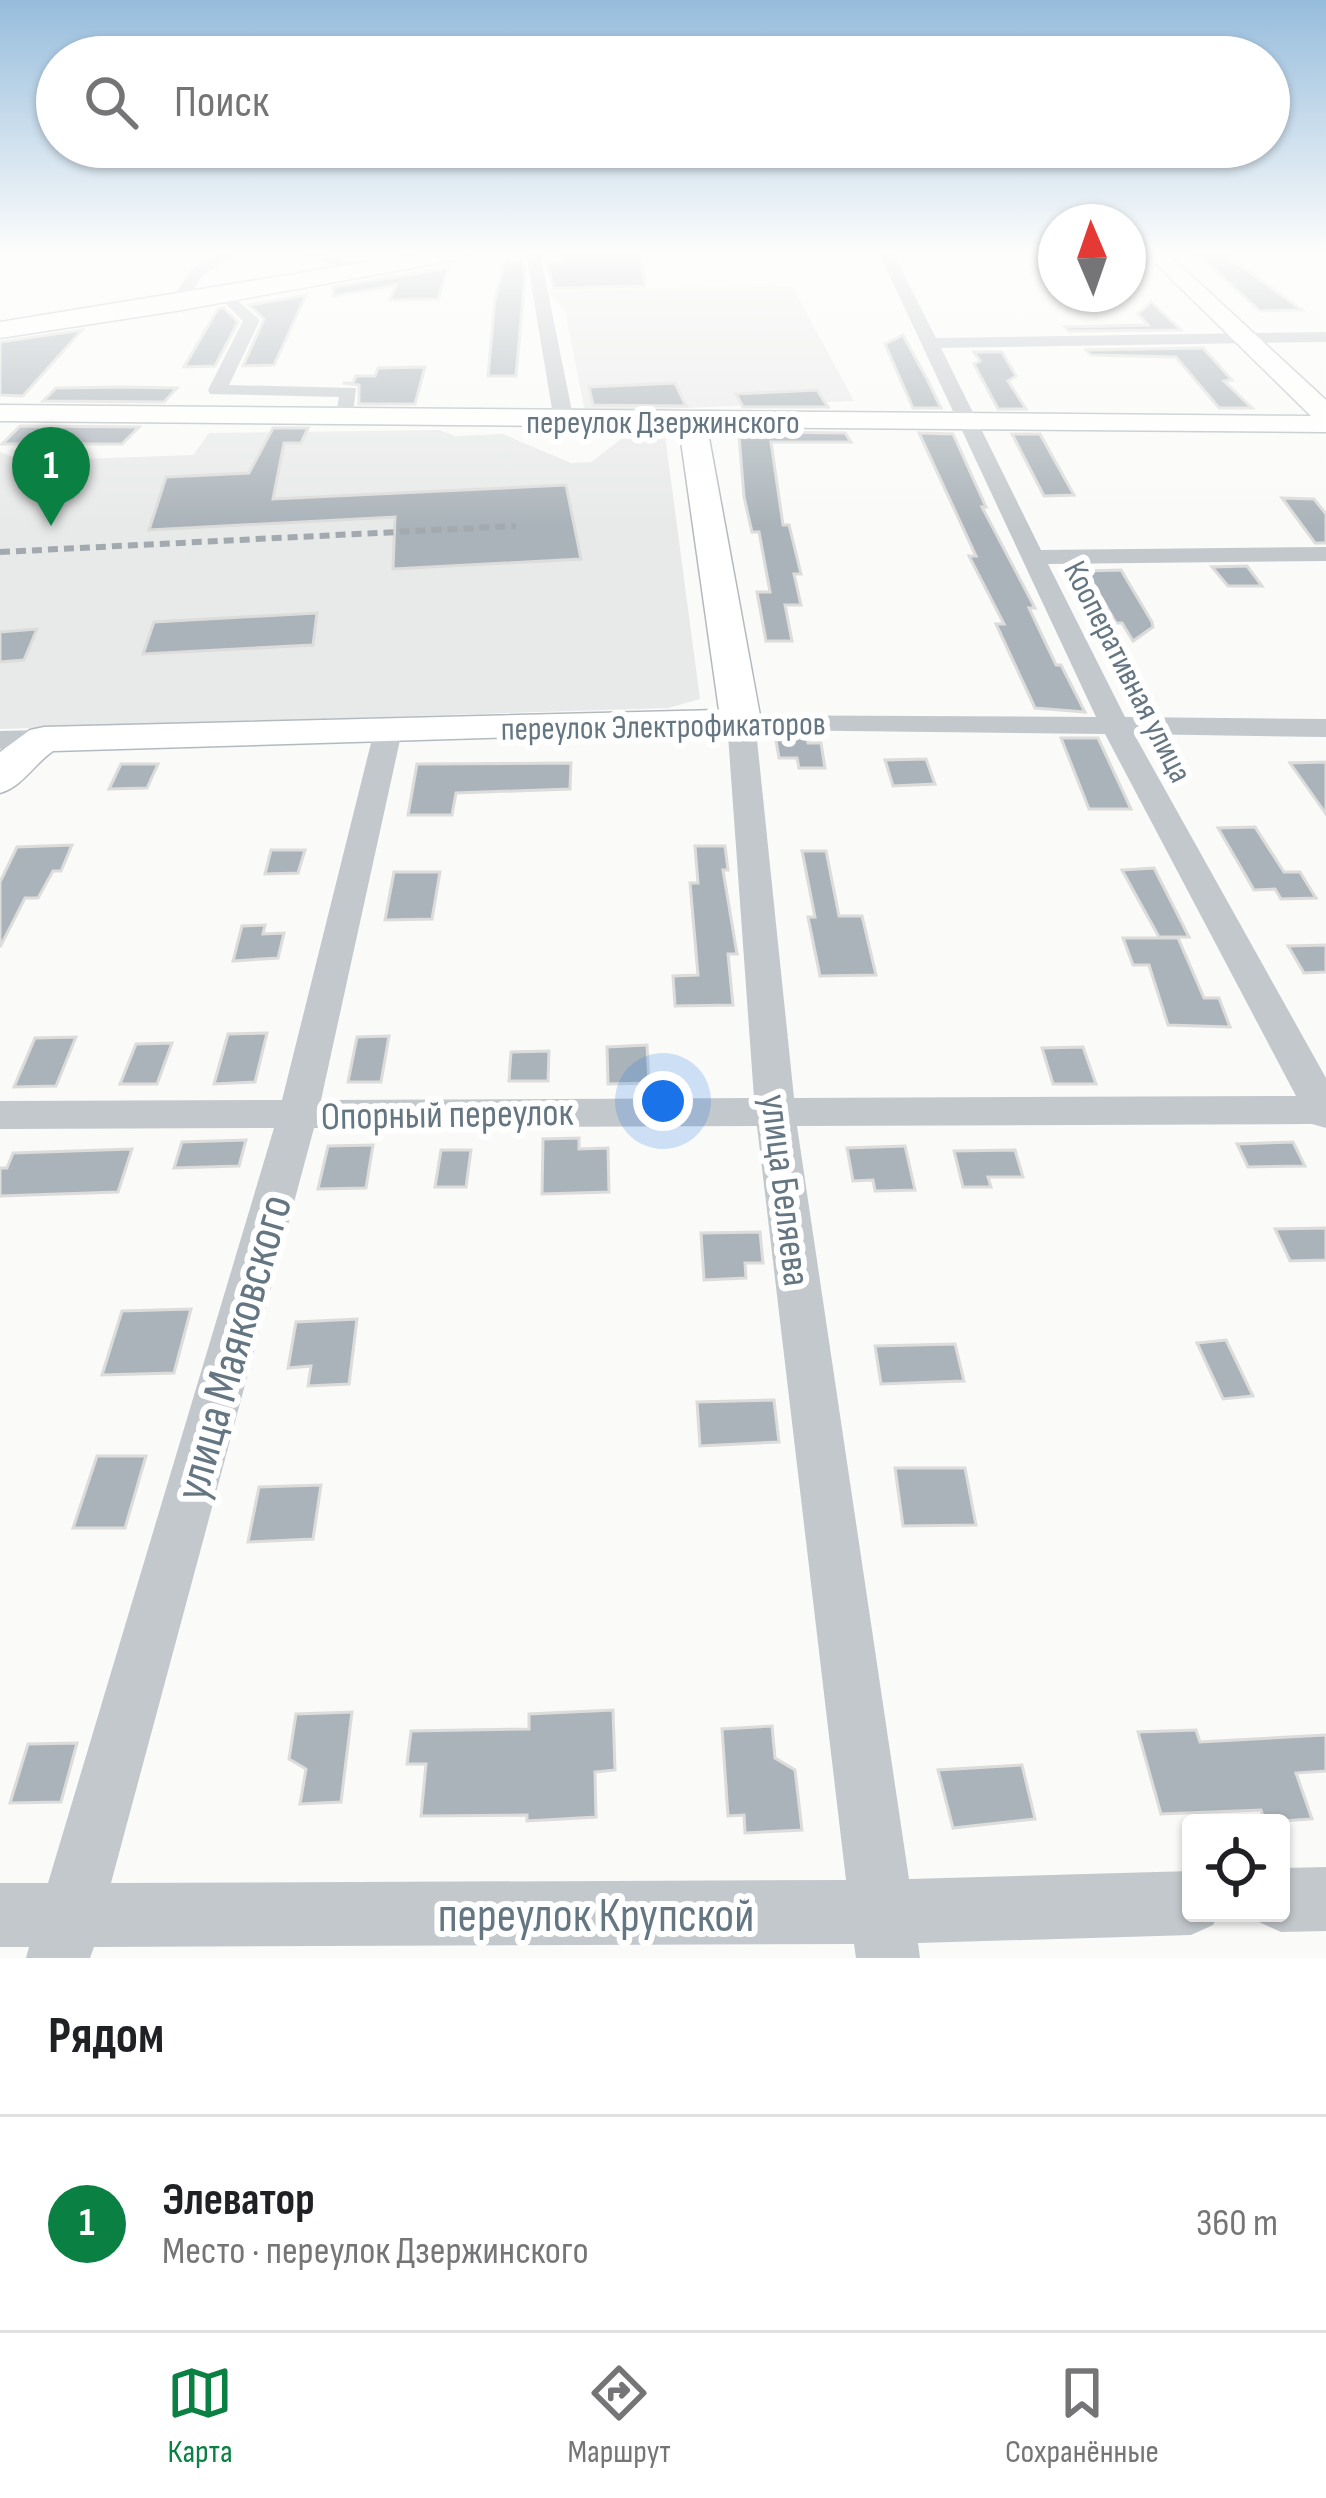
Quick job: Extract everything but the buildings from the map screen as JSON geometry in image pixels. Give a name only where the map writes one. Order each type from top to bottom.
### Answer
[{"type":"street","points":[[240,344],[217,390],[349,392],[345,419]]},
{"type":"street","points":[[550,344],[564,421]]},
{"type":"street","name":"Кооперативная улица","points":[[929,344],[1114,724],[1325,1112]]},
{"type":"street","points":[[1253,344],[1326,415]]},
{"type":"street","name":"переулок Дзержинского","points":[[0,413],[1326,424]]},
{"type":"street","name":"улица Беляева","points":[[692,421],[741,722],[775,1109],[886,1935]]},
{"type":"street","points":[[1030,557],[1326,554]]},
{"type":"street","name":"переулок Электрофикаторов","points":[[0,740],[741,722],[1326,728]]},
{"type":"street","name":"улица Маяковского","points":[[63,1937],[298,1115],[388,731]]},
{"type":"street","points":[[0,780],[19,755],[44,739]]},
{"type":"street","name":"Опорный переулок","points":[[0,1115],[775,1109],[1325,1112]]},
{"type":"street","points":[[1290,1900],[1326,1899]]},
{"type":"street","name":"переулок Крупской","points":[[0,1915],[63,1937],[886,1935],[1182,1904]]},
{"type":"shaded area","points":[[572,344],[823,344],[854,401],[585,412]]},
{"type":"shaded area","points":[[622,428],[664,428],[700,699],[668,708],[0,729],[0,452],[24,461],[193,455],[209,433],[439,430],[455,436],[503,434],[571,463],[591,462],[620,440]]},
{"type":"railway","points":[[0,552],[516,526]]},
{"type":"place","name":"Элеватор","points":[[51,526]]}]
